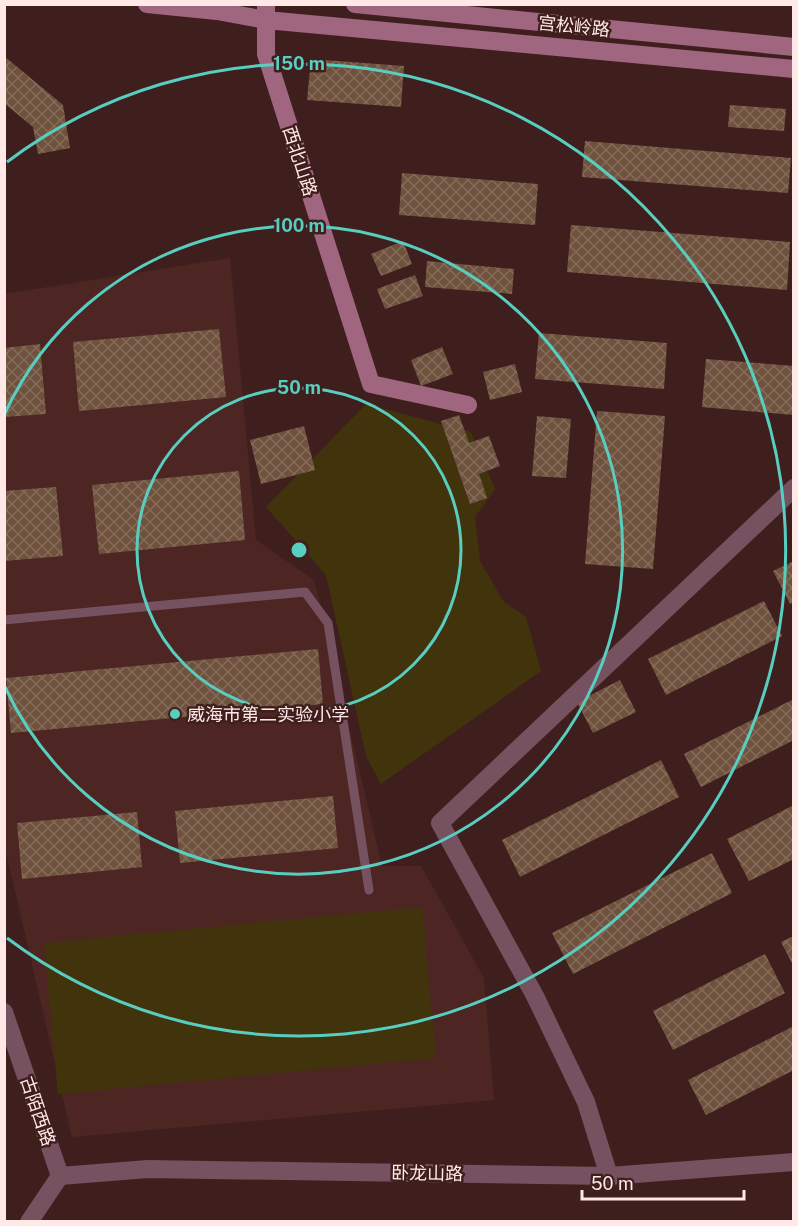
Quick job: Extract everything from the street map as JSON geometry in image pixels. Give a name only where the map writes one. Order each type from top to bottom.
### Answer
[{"type":"main road","points":[[147,4],[217,11],[266,12],[794,69]]},
{"type":"main road","name":"宫松岭路","points":[[354,4],[794,47]]},
{"type":"main road","name":"西北山路","points":[[266,12],[266,54],[371,384],[468,405]]},
{"type":"street","points":[[609,1176],[586,1102],[535,996],[440,823],[794,488]]},
{"type":"street","name":"古陌西路","points":[[4,1012],[60,1176]]},
{"type":"street","name":"卧龙山路","points":[[60,1176],[148,1169],[609,1176],[794,1162]]},
{"type":"street","points":[[29,1221],[60,1176]]},
{"type":"lane","points":[[4,620],[304,592],[328,623],[369,890]]},
{"type":"shaded area","name":"威海市第二实验小学","points":[[230,258],[256,540],[314,580],[382,866],[421,866],[484,978],[494,1100],[72,1137],[5,848],[4,294]]},
{"type":"shaded area","points":[[366,404],[471,432],[495,489],[475,517],[480,561],[504,602],[526,617],[541,671],[381,784],[366,756],[326,575],[266,507]]},
{"type":"shaded area","points":[[422,907],[436,1058],[58,1094],[44,943]]},
{"type":"building","points":[[4,56],[63,105],[70,148],[38,154],[33,127],[4,103]]},
{"type":"building","points":[[311,59],[404,66],[401,107],[307,100]]},
{"type":"building","points":[[730,105],[786,109],[784,131],[728,127]]},
{"type":"building","points":[[585,141],[791,158],[788,193],[582,177]]},
{"type":"building","points":[[402,173],[538,184],[535,225],[399,215]]},
{"type":"building","points":[[571,225],[790,242],[787,290],[567,272]]},
{"type":"building","points":[[403,241],[412,264],[381,276],[371,254]]},
{"type":"building","points":[[427,261],[514,269],[512,294],[425,287]]},
{"type":"building","points":[[415,275],[423,296],[385,309],[377,289]]},
{"type":"building","points":[[219,329],[226,397],[79,411],[73,342]]},
{"type":"building","points":[[539,333],[667,343],[664,389],[535,379]]},
{"type":"building","points":[[40,344],[46,414],[4,417],[4,348]]},
{"type":"building","points":[[442,347],[453,374],[421,386],[411,360]]},
{"type":"building","points":[[706,359],[794,366],[794,415],[702,407]]},
{"type":"building","points":[[515,364],[522,392],[490,400],[483,372]]},
{"type":"building","points":[[597,411],[665,416],[653,569],[585,564]]},
{"type":"building","points":[[459,415],[469,443],[489,436],[500,466],[479,474],[487,498],[470,504],[441,421]]},
{"type":"building","points":[[537,416],[571,419],[566,478],[532,476]]},
{"type":"building","points":[[304,426],[315,470],[261,484],[250,440]]},
{"type":"building","points":[[239,471],[245,540],[99,554],[92,485]]},
{"type":"building","points":[[56,487],[63,556],[4,561],[4,491]]},
{"type":"building","points":[[794,561],[794,602],[790,604],[773,571]]},
{"type":"building","points":[[764,601],[782,636],[666,695],[648,659]]},
{"type":"building","points":[[318,649],[323,704],[11,733],[6,678]]},
{"type":"building","points":[[620,680],[636,712],[593,733],[577,702]]},
{"type":"building","points":[[794,699],[794,740],[701,787],[684,754]]},
{"type":"building","points":[[661,760],[679,797],[520,877],[502,840]]},
{"type":"building","points":[[333,796],[338,848],[180,863],[175,811]]},
{"type":"building","points":[[794,805],[794,859],[749,881],[727,839]]},
{"type":"building","points":[[137,812],[142,867],[22,879],[17,823]]},
{"type":"building","points":[[712,853],[732,893],[573,974],[552,933]]},
{"type":"building","points":[[794,936],[794,967],[781,942]]},
{"type":"building","points":[[765,954],[785,993],[673,1050],[653,1011]]},
{"type":"building","points":[[794,1026],[794,1070],[706,1115],[688,1080]]},
{"type":"place","name":"威海市第二实验小学","points":[[175,714]]}]
